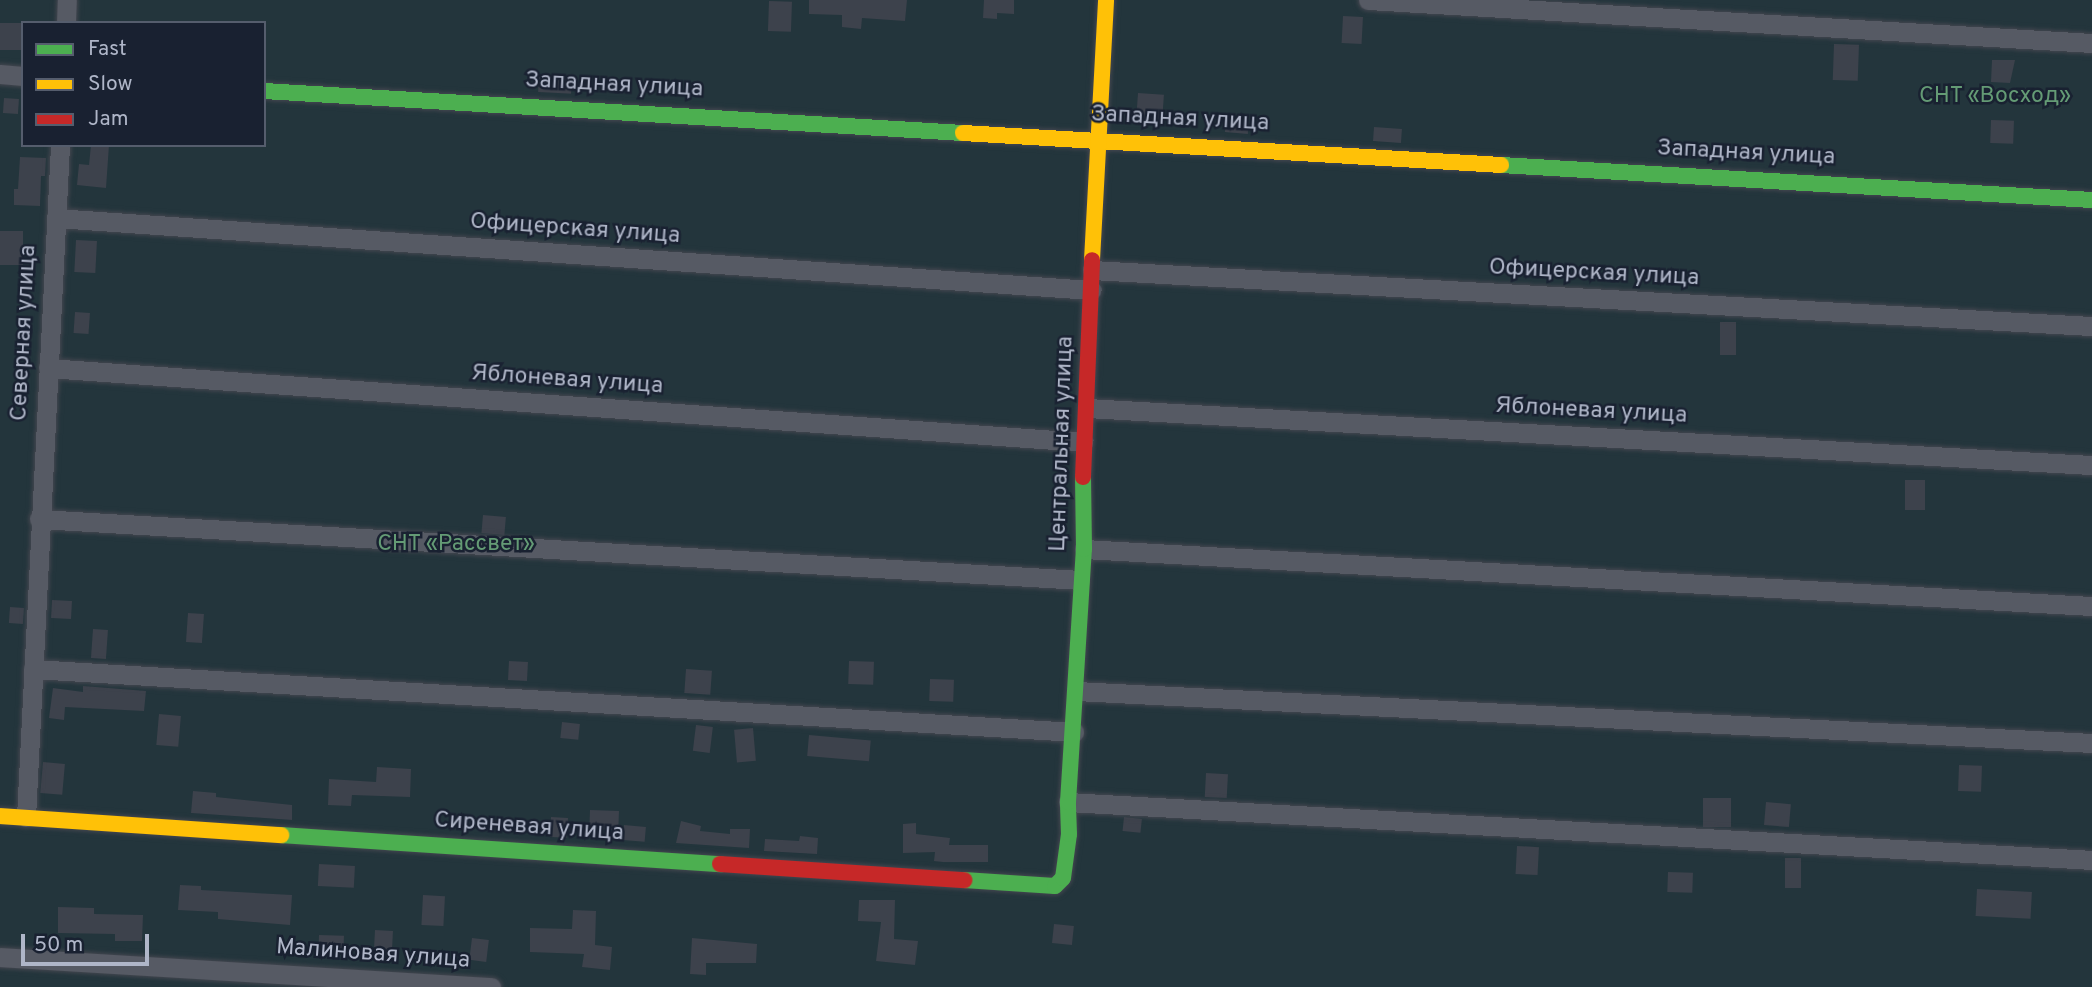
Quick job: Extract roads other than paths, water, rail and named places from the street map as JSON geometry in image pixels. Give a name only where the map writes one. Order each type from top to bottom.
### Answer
[{"type":"street","points":[[66,21],[67,0]]},
{"type":"street","name":"Центральная улица","points":[[1055,886],[1063,878],[1069,834],[1068,802],[1084,549],[1083,442],[1087,408],[1106,0]]},
{"type":"street","points":[[1368,0],[2092,43]]},
{"type":"street","points":[[0,74],[21,76]]},
{"type":"street","name":"Западная улица","points":[[266,91],[2092,200]]},
{"type":"street","name":"Северная улица","points":[[26,817],[60,147]]},
{"type":"street","name":"Офицерская улица","points":[[56,218],[1091,290]]},
{"type":"street","name":"Офицерская улица","points":[[1092,270],[2092,326]]},
{"type":"street","name":"Яблоневая улица","points":[[48,368],[1083,442]]},
{"type":"street","name":"Яблоневая улица","points":[[1087,408],[2092,465]]},
{"type":"street","points":[[39,519],[1080,580]]},
{"type":"street","points":[[1084,549],[2092,606]]},
{"type":"street","points":[[33,669],[1074,732]]},
{"type":"street","points":[[1076,691],[2092,743]]},
{"type":"street","points":[[1068,802],[2092,860]]},
{"type":"street","name":"Сиреневая улица","points":[[0,816],[1055,886]]},
{"type":"street","name":"Малиновая улица","points":[[0,957],[491,987]]},
{"type":"park label","name":"СНТ «Восход»","points":[[1995,97]]},
{"type":"park label","name":"СНТ «Рассвет»","points":[[456,545]]}]
